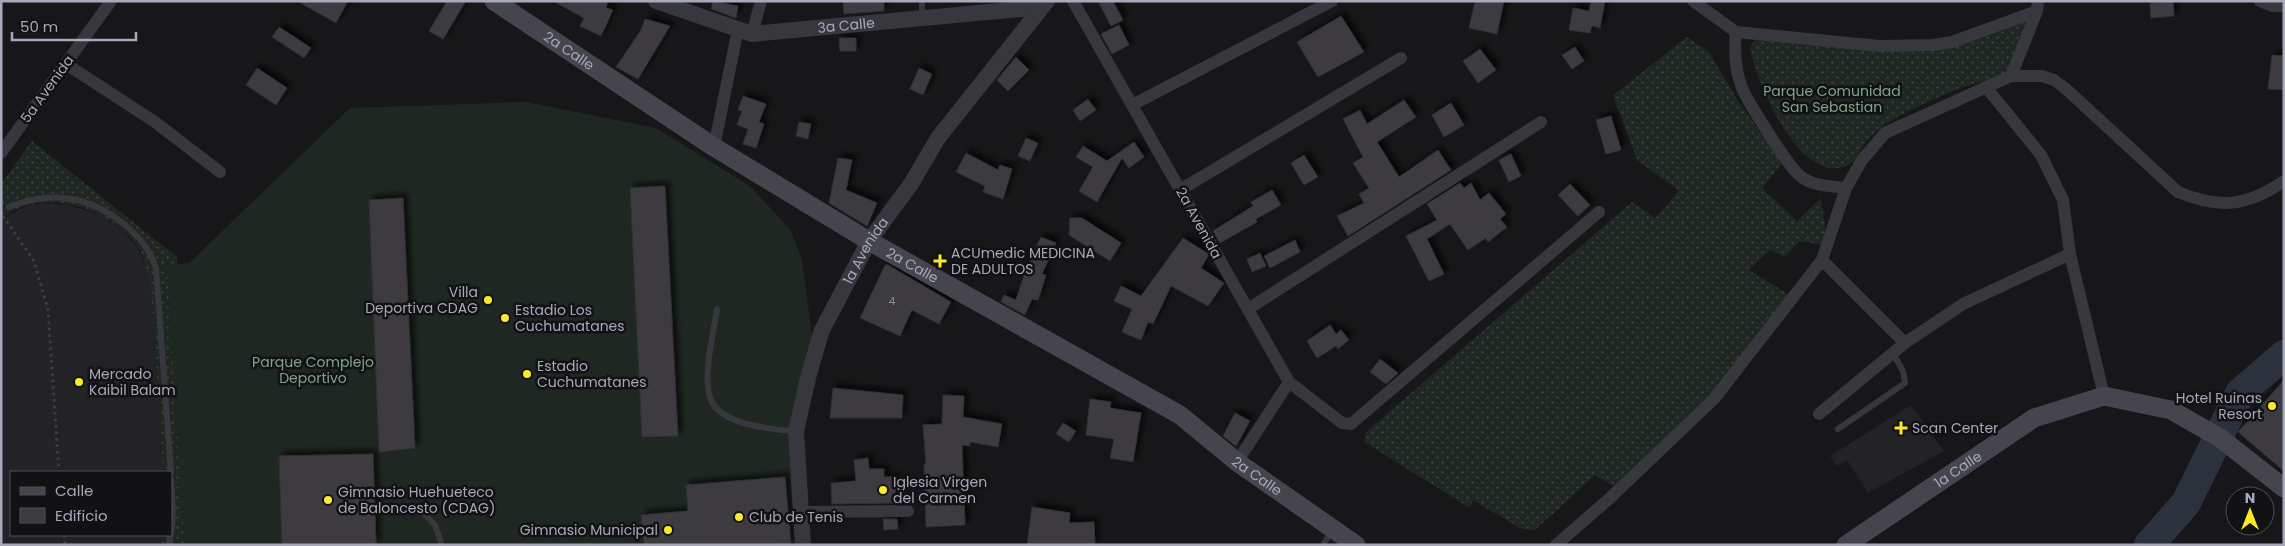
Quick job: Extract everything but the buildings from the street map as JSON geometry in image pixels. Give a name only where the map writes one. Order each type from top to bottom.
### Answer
[{"type":"main road","name":"2a Calle","points":[[494,1],[714,147],[869,241],[1180,415],[1237,462],[1356,545]]},
{"type":"main road","points":[[2104,396],[2172,410],[2214,435],[2284,488]]},
{"type":"main road","name":"1a Calle","points":[[1846,545],[2034,418],[2104,396]]},
{"type":"street","name":"5a Avenida","points":[[3,147],[66,64],[110,1]]},
{"type":"street","name":"3a Calle","points":[[656,1],[745,32],[922,18],[1045,4]]},
{"type":"street","points":[[714,147],[745,32],[761,1]]},
{"type":"street","name":"2a Avenida","points":[[1073,1],[1289,382],[1346,425],[1351,424],[1599,212]]},
{"type":"street","points":[[1132,105],[1332,1]]},
{"type":"street","points":[[1693,1],[1736,32],[1880,46],[1933,45],[1952,42],[2037,6]]},
{"type":"street","points":[[2260,1],[2272,6],[2284,6]]},
{"type":"street","name":"1a Avenida","points":[[804,545],[796,431],[809,374],[822,330],[869,241],[911,184],[938,138],[1045,4]]},
{"type":"street","points":[[2011,76],[2037,6]]},
{"type":"street","points":[[1736,32],[1734,51],[1742,88],[1779,148],[1799,175],[1818,184],[1846,188]]},
{"type":"street","points":[[1180,190],[1401,58]]},
{"type":"street","points":[[66,64],[155,122],[220,172]]},
{"type":"street","points":[[1556,545],[1610,498],[1714,398],[1822,260],[1846,188],[1862,160],[1885,133],[2011,76],[2042,76],[2054,80],[2178,192],[2198,200],[2235,202],[2262,196],[2284,182]]},
{"type":"street","points":[[1986,87],[2041,155],[2063,200],[2070,254],[2104,396]]},
{"type":"street","points":[[1248,309],[1541,122]]},
{"type":"street","points":[[1819,414],[1905,343],[1964,304],[2070,254]]},
{"type":"street","points":[[1822,260],[1905,343]]},
{"type":"street","points":[[1237,462],[1289,382]]},
{"type":"street","points":[[801,512],[908,511]]},
{"type":"lane","points":[[922,1],[922,18]]},
{"type":"lane","points":[[9,207],[44,197],[59,196],[86,201],[107,211],[137,234],[148,248],[156,268],[171,471]]},
{"type":"lane","points":[[717,309],[707,387],[713,405],[726,415],[752,426],[796,431]]},
{"type":"lane","points":[[1838,429],[1905,383],[1903,371],[1892,353]]},
{"type":"lane","points":[[172,493],[174,516],[172,531]]},
{"type":"lane","points":[[419,508],[435,526],[442,545]]},
{"type":"lane","points":[[1323,545],[1333,528]]},
{"type":"path","points":[[1,213],[34,261],[48,310],[59,471]]},
{"type":"path","points":[[696,545],[692,492],[778,486],[782,545]]},
{"type":"shaded area","name":"Mercado Kaibil Balam","points":[[45,203],[69,205],[103,216],[123,231],[138,248],[147,268],[151,291],[163,471],[10,471],[10,536],[164,536],[161,545],[1,545],[1,220],[27,205]]},
{"type":"shaded area","name":"Scan Center","points":[[1911,405],[1944,451],[1868,493],[1847,460],[1837,466],[1830,456]]},
{"type":"green space","name":"Parque Comunidad San Sebastian","points":[[2034,16],[2012,73],[1961,88],[1896,118],[1873,134],[1854,160],[1843,167],[1826,167],[1810,159],[1795,144],[1770,104],[1750,48],[1757,36],[1934,50]]},
{"type":"green space","points":[[1687,37],[1709,52],[1738,101],[1765,139],[1785,160],[1762,188],[1797,221],[1821,198],[1828,246],[1800,241],[1784,257],[1770,250],[1749,270],[1798,300],[1744,366],[1618,489],[1595,475],[1534,531],[1520,528],[1473,500],[1470,508],[1364,442],[1366,432],[1632,202],[1655,218],[1679,191],[1637,160],[1613,95]]},
{"type":"green space","name":"Villa Deportiva CDAG","points":[[526,102],[656,128],[750,186],[790,229],[802,259],[812,336],[795,432],[808,545],[184,545],[167,265],[189,263],[350,108]]},
{"type":"green space","points":[[32,141],[177,257],[191,545],[161,545],[164,536],[172,536],[172,471],[163,471],[151,291],[143,257],[138,247],[126,233],[111,221],[74,205],[54,202],[35,204],[17,209],[1,220],[1,184]]},
{"type":"waterway","points":[[2149,545],[2186,503],[2240,393],[2284,355]]},
{"type":"place","name":"ACUmedic MEDICINA DE ADULTOS","points":[[940,261]]},
{"type":"place","name":"Villa Deportiva CDAG","points":[[488,300]]},
{"type":"place","name":"Estadio Los Cuchumatanes","points":[[505,318]]},
{"type":"place","name":"Estadio Cuchumatanes","points":[[527,374]]},
{"type":"place","name":"Mercado Kaibil Balam","points":[[79,382]]},
{"type":"place","name":"Hotel Ruinas Resort","points":[[2272,406]]},
{"type":"place","name":"Scan Center","points":[[1901,428]]},
{"type":"place","name":"Iglesia Virgen del Carmen","points":[[883,490]]},
{"type":"place","name":"Gimnasio Huehueteco de Baloncesto (CDAG)","points":[[328,500]]},
{"type":"place","name":"Club de Tenis","points":[[739,517]]},
{"type":"place","name":"Gimnasio Municipal","points":[[668,530]]},
{"type":"park label","name":"Parque Complejo Deportivo","points":[[313,370]]}]
